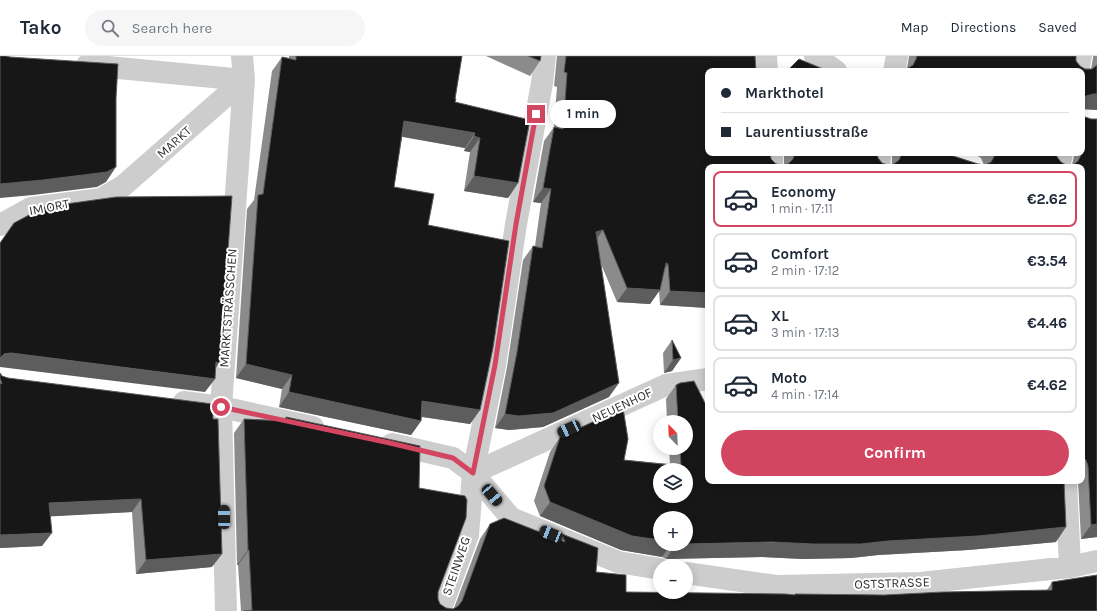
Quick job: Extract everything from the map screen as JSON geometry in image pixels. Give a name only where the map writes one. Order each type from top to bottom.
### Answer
[{"type":"street","points":[[68,64],[244,80],[242,56]]},
{"type":"street","name":"STEINWEG","points":[[440,611],[468,535],[473,473],[495,365],[516,224],[542,83],[545,56]]},
{"type":"street","points":[[766,56],[767,68]]},
{"type":"street","points":[[815,56],[832,68]]},
{"type":"street","points":[[895,68],[897,56]]},
{"type":"street","points":[[1079,68],[1081,56]]},
{"type":"street","name":"MARKT","points":[[101,199],[124,186],[244,80]]},
{"type":"street","name":"MARKTSTRÄSSCHEN","points":[[226,611],[221,407],[244,80]]},
{"type":"street","name":"IM ORT","points":[[0,224],[31,208],[101,199]]},
{"type":"street","name":"NEUENHOF","points":[[473,473],[666,385],[705,379]]},
{"type":"street","points":[[166,400],[221,407],[328,430]]},
{"type":"street","points":[[382,442],[453,458],[473,473],[511,518],[618,562],[653,568]]},
{"type":"street","points":[[1066,484],[1070,567]]},
{"type":"street","name":"OSTSTRASSE","points":[[693,574],[776,586],[920,583],[1070,567],[1097,561]]},
{"type":"building","points":[[0,56],[118,64],[116,98],[116,167],[107,172],[0,184]]},
{"type":"building","points":[[296,56],[462,56],[455,102],[530,120],[518,183],[474,176],[480,138],[474,136],[475,133],[404,121],[394,187],[434,194],[428,225],[509,241],[493,348],[480,410],[422,401],[421,421],[289,392],[292,375],[246,364],[258,195],[263,194],[282,57],[296,60]]},
{"type":"building","points":[[528,56],[541,56],[540,61]]},
{"type":"building","points":[[566,56],[755,56],[756,68],[705,68],[705,156],[770,156],[771,159],[776,164],[705,164],[705,293],[670,291],[668,264],[666,263],[660,290],[627,288],[603,230],[596,232],[619,383],[553,413],[519,416],[505,414],[517,352],[533,246],[542,248],[551,189],[543,188],[554,127],[563,129],[567,73],[564,72]]},
{"type":"building","points":[[917,56],[1076,56],[1076,61],[1083,68],[908,68],[913,65]]},
{"type":"building","points":[[799,59],[821,68],[790,68]]},
{"type":"building","points":[[1097,65],[1097,94],[1085,97],[1085,69],[1092,69]]},
{"type":"building","points":[[1085,117],[1097,119],[1097,524],[1091,525],[1088,466],[1086,460],[1085,164],[1074,164],[1080,156],[1085,156]]},
{"type":"building","points":[[794,156],[878,156],[882,163],[885,164],[788,164]]},
{"type":"building","points":[[901,156],[953,156],[978,164],[894,164],[899,160]]},
{"type":"building","points":[[994,156],[1057,156],[1064,164],[987,164],[991,162]]},
{"type":"building","points":[[232,196],[220,359],[219,363],[216,362],[215,379],[11,353],[4,354],[0,358],[0,243],[14,223],[44,207],[116,197]]},
{"type":"building","points":[[672,340],[681,358],[673,360]]},
{"type":"building","points":[[0,373],[2,376],[8,378],[213,404],[213,419],[218,419],[222,554],[146,560],[141,499],[49,503],[52,533],[0,535],[0,383],[2,384]]},
{"type":"building","points":[[694,381],[705,403],[705,484],[1064,484],[1066,527],[978,536],[861,544],[772,542],[693,544],[693,511],[653,511],[653,539],[632,536],[550,502],[544,486],[560,437],[623,408],[628,439],[624,460],[653,463],[653,503],[693,503],[693,463],[681,463],[680,455],[693,455],[693,415],[678,415],[676,385]]},
{"type":"building","points":[[286,417],[420,446],[419,488],[465,496],[467,500],[466,518],[438,592],[440,604],[446,608],[453,609],[462,601],[490,524],[504,518],[565,542],[562,534],[598,548],[596,572],[626,575],[626,592],[653,592],[653,599],[693,599],[693,593],[884,595],[943,592],[1052,590],[1052,582],[1097,575],[1097,611],[244,611],[252,610],[248,550],[244,419],[285,421]]},
{"type":"route","points":[[221,407],[453,458],[473,473],[495,365],[516,224],[536,114]]}]
